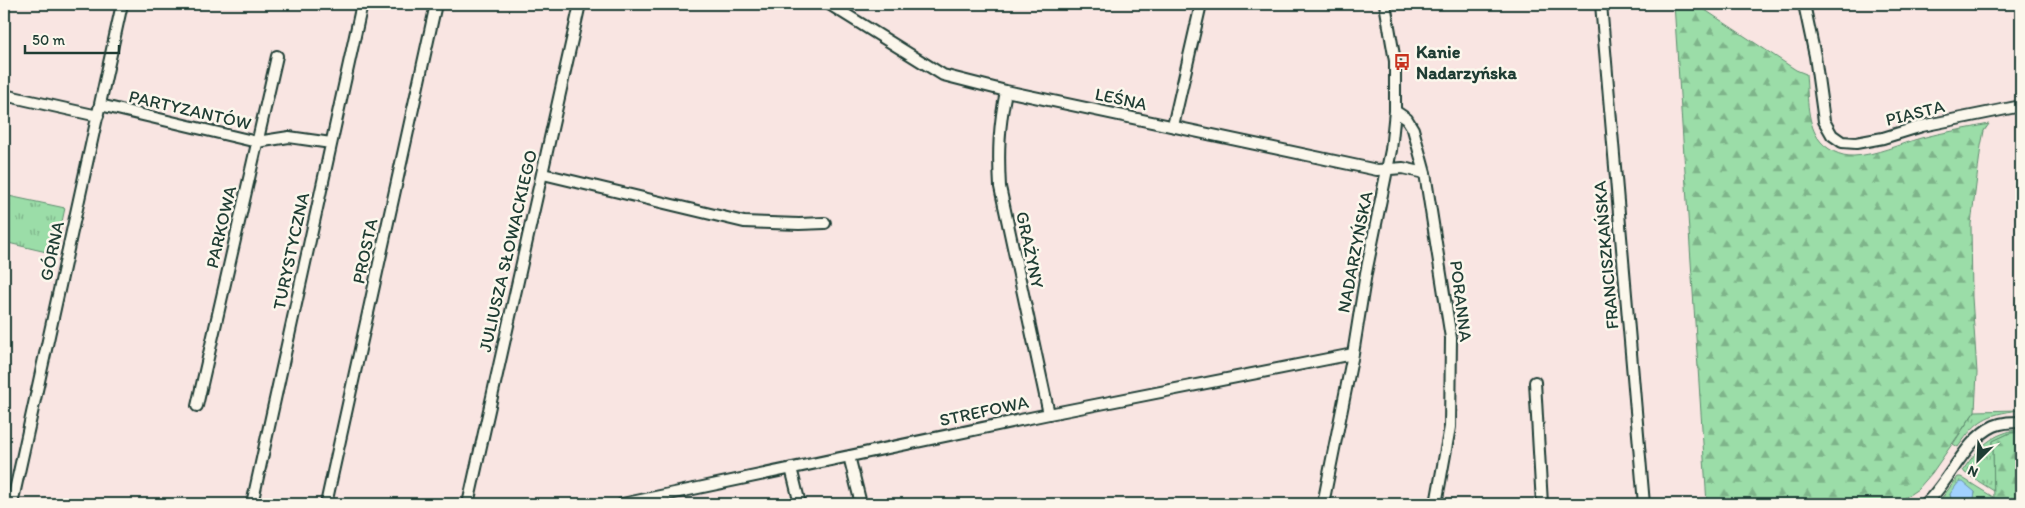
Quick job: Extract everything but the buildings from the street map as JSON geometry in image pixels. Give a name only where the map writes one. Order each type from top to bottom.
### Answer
[{"type":"street","name":"GÓRNA","points":[[12,504],[122,4]]},
{"type":"street","name":"TURYSTYCZNA","points":[[252,504],[362,4]]},
{"type":"street","name":"PROSTA","points":[[326,504],[436,4]]},
{"type":"street","name":"JULIUSZA SŁOWACKIEGO","points":[[468,504],[580,4]]},
{"type":"street","name":"LEŚNA","points":[[829,4],[943,75],[1006,91],[1377,170],[1404,168],[1425,173]]},
{"type":"street","points":[[1173,126],[1201,4]]},
{"type":"street","name":"NADARZYŃSKA","points":[[1323,504],[1387,170],[1395,111],[1395,61],[1385,4]]},
{"type":"street","name":"FRANCISZKAŃSKA","points":[[1601,4],[1644,504]]},
{"type":"street","name":"PIASTA","points":[[1804,4],[1815,56],[1824,124],[1838,140],[1856,143],[1883,138],[1922,126],[2021,106]]},
{"type":"street","name":"PARKOWA","points":[[197,406],[276,56]]},
{"type":"street","name":"GRAŻYNY","points":[[1006,91],[1000,120],[998,149],[1000,187],[1049,414]]},
{"type":"street","points":[[4,95],[98,116]]},
{"type":"street","name":"PARTYZANTÓW","points":[[100,105],[258,142],[289,137],[331,143]]},
{"type":"street","name":"PORANNA","points":[[1395,111],[1406,119],[1413,129],[1425,173],[1451,338],[1450,427],[1436,504]]},
{"type":"street","points":[[543,174],[744,222],[825,223]]},
{"type":"street","name":"STREFOWA","points":[[622,504],[658,501],[791,468],[1049,414],[1353,354]]},
{"type":"street","points":[[1535,382],[1542,504]]},
{"type":"street","points":[[1925,504],[1935,495],[1969,448],[1983,433],[1999,424],[2021,422]]},
{"type":"street","points":[[849,456],[861,504]]},
{"type":"street","points":[[791,468],[800,504]]},
{"type":"green space","points":[[1674,4],[1696,4],[1796,70],[1806,74],[1808,107],[1814,131],[1825,146],[1839,154],[1854,156],[1871,154],[1913,140],[1989,124],[1984,131],[1981,146],[1971,224],[1972,297],[1977,373],[1975,411],[1932,473],[1918,489],[1903,499],[1889,504],[1707,504]]},
{"type":"green space","points":[[4,195],[65,208],[55,254],[4,242]]},
{"type":"green space","points":[[2019,410],[1998,414],[1983,420],[1971,430],[1958,447],[1953,444],[1975,411]]},
{"type":"green space","points":[[2021,429],[2021,431],[2010,433],[1993,441],[1994,491],[1965,473],[1963,470],[1987,442],[2002,434]]},
{"type":"green space","points":[[2021,431],[2021,504],[1994,504],[1993,441],[2010,433]]},
{"type":"green space","points":[[1958,477],[1993,497],[1994,504],[1973,504],[1975,492],[1950,494],[1952,504],[1937,504]]},
{"type":"water","points":[[1963,482],[1975,492],[1973,504],[1952,504],[1950,494],[1958,483]]},
{"type":"place","name":"Kanie Nadarzyńska","points":[[1402,62]]}]
